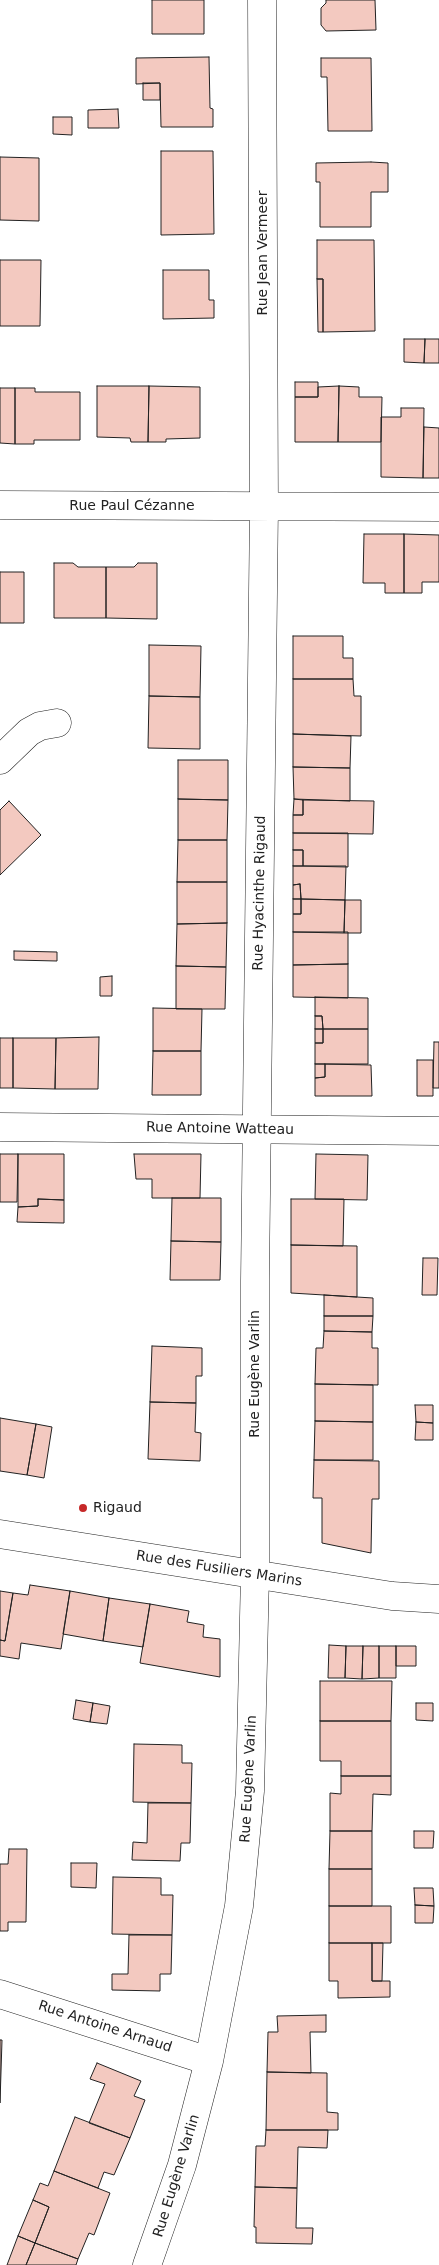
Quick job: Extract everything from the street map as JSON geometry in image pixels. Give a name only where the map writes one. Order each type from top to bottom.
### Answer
[{"type":"street","name":"Rue Jean Vermeer","points":[[262,0],[264,506]]},
{"type":"street","name":"Rue Paul Cézanne","points":[[0,505],[439,507]]},
{"type":"street","name":"Rue Hyacinthe Rigaud","points":[[256,1280],[264,506]]},
{"type":"street","points":[[0,760],[29,732],[40,726],[57,723]]},
{"type":"street","name":"Rue Antoine Watteau","points":[[0,1127],[439,1131]]},
{"type":"street","name":"Rue Eugène Varlin","points":[[147,2265],[182,2165],[209,2061],[239,1906],[247,1828],[255,1574],[256,1280]]},
{"type":"street","name":"Rue des Fusiliers Marins","points":[[0,1534],[392,1596],[439,1599]]},
{"type":"street","name":"Rue Antoine Arnaud","points":[[0,1994],[209,2061]]},
{"type":"building","points":[[152,0],[204,0],[204,34],[152,34]]},
{"type":"building","points":[[326,0],[375,0],[376,30],[326,31],[321,25],[321,8],[326,3]]},
{"type":"building","points":[[209,57],[210,108],[213,109],[213,127],[161,127],[160,83],[136,84],[136,58]]},
{"type":"building","points":[[321,58],[371,58],[372,131],[328,131],[327,77],[321,77]]},
{"type":"building","points":[[143,83],[160,83],[160,100],[143,100]]},
{"type":"building","points":[[118,109],[119,128],[88,128],[88,110]]},
{"type":"building","points":[[53,117],[72,117],[72,135],[53,134]]},
{"type":"building","points":[[161,151],[213,151],[214,234],[161,235]]},
{"type":"building","points":[[0,157],[39,158],[39,221],[0,220]]},
{"type":"building","points":[[316,163],[388,163],[388,192],[371,192],[371,227],[320,227],[320,182],[316,182]]},
{"type":"building","points":[[317,240],[374,240],[375,331],[323,332],[323,279],[317,279]]},
{"type":"building","points":[[0,260],[41,260],[40,326],[0,326]]},
{"type":"building","points":[[163,270],[209,270],[209,300],[214,300],[214,318],[163,319]]},
{"type":"building","points":[[317,279],[323,279],[323,332],[318,332]]},
{"type":"building","points":[[404,339],[425,339],[424,363],[404,362]]},
{"type":"building","points":[[425,339],[439,339],[439,363],[424,363]]},
{"type":"building","points":[[295,382],[318,382],[318,397],[295,397]]},
{"type":"building","points":[[97,386],[149,386],[148,442],[131,442],[130,438],[97,437]]},
{"type":"building","points":[[149,386],[200,387],[200,438],[166,439],[166,442],[148,442]]},
{"type":"building","points":[[339,386],[338,442],[295,442],[295,397],[318,397],[318,387]]},
{"type":"building","points":[[339,386],[359,387],[359,397],[382,397],[381,442],[338,442]]},
{"type":"building","points":[[0,388],[15,388],[15,444],[0,443]]},
{"type":"building","points":[[15,388],[35,388],[35,392],[80,392],[80,440],[34,440],[34,444],[15,444]]},
{"type":"building","points":[[401,408],[424,408],[423,478],[381,477],[381,417],[401,417]]},
{"type":"building","points":[[424,427],[439,428],[439,478],[423,478]]},
{"type":"building","points":[[364,534],[404,534],[404,593],[385,593],[385,583],[363,583]]},
{"type":"building","points":[[404,534],[439,535],[439,582],[422,582],[422,593],[404,593]]},
{"type":"building","points":[[54,563],[73,563],[78,567],[106,567],[106,618],[54,618]]},
{"type":"building","points":[[138,563],[157,563],[157,619],[106,618],[106,567],[134,567]]},
{"type":"building","points":[[0,572],[24,572],[24,623],[0,623]]},
{"type":"building","points":[[293,636],[343,636],[343,658],[353,658],[353,679],[293,679]]},
{"type":"building","points":[[149,645],[201,646],[200,697],[149,696]]},
{"type":"building","points":[[293,679],[353,679],[354,696],[361,696],[361,736],[293,734]]},
{"type":"building","points":[[149,696],[200,697],[200,749],[148,748]]},
{"type":"building","points":[[293,734],[351,736],[350,768],[293,767]]},
{"type":"building","points":[[178,760],[228,760],[228,800],[178,799]]},
{"type":"building","points":[[293,767],[350,768],[350,801],[294,799]]},
{"type":"building","points":[[178,799],[228,800],[227,840],[178,840]]},
{"type":"building","points":[[294,799],[303,800],[303,815],[293,815]]},
{"type":"building","points":[[303,800],[374,801],[373,834],[293,833],[293,815],[303,815]]},
{"type":"building","points":[[9,801],[41,835],[0,875],[0,810]]},
{"type":"building","points":[[293,833],[348,833],[348,867],[303,866],[303,850],[293,850]]},
{"type":"building","points":[[178,840],[227,840],[227,882],[177,882]]},
{"type":"building","points":[[293,850],[303,850],[303,866],[293,866]]},
{"type":"building","points":[[293,866],[346,866],[345,900],[301,899],[300,884],[293,885]]},
{"type":"building","points":[[177,882],[227,882],[227,923],[177,924]]},
{"type":"building","points":[[300,884],[301,899],[293,899],[293,885]]},
{"type":"building","points":[[293,899],[301,899],[301,914],[293,914]]},
{"type":"building","points":[[301,899],[345,900],[344,933],[293,932],[293,914],[301,914]]},
{"type":"building","points":[[345,900],[361,900],[361,933],[344,933]]},
{"type":"building","points":[[227,923],[226,967],[176,966],[177,924]]},
{"type":"building","points":[[293,932],[348,932],[348,964],[293,965]]},
{"type":"building","points":[[14,951],[57,952],[57,961],[14,960]]},
{"type":"building","points":[[348,964],[348,998],[293,997],[293,965]]},
{"type":"building","points":[[176,966],[226,967],[225,1009],[176,1009]]},
{"type":"building","points":[[112,976],[112,996],[100,996],[100,977]]},
{"type":"building","points":[[315,997],[368,998],[368,1029],[323,1029],[322,1016],[315,1016]]},
{"type":"building","points":[[153,1008],[202,1009],[201,1051],[153,1051]]},
{"type":"building","points":[[315,1016],[322,1016],[323,1029],[315,1029]]},
{"type":"building","points":[[315,1029],[323,1029],[323,1043],[315,1043]]},
{"type":"building","points":[[323,1029],[368,1029],[368,1064],[315,1064],[315,1043],[323,1043]]},
{"type":"building","points":[[99,1037],[98,1089],[55,1089],[56,1038]]},
{"type":"building","points":[[0,1038],[13,1038],[13,1088],[0,1088]]},
{"type":"building","points":[[13,1038],[56,1038],[55,1089],[13,1088]]},
{"type":"building","points":[[434,1042],[439,1042],[439,1088],[433,1088]]},
{"type":"building","points":[[153,1051],[201,1051],[201,1095],[152,1095]]},
{"type":"building","points":[[417,1060],[433,1060],[433,1096],[417,1096]]},
{"type":"building","points":[[315,1064],[325,1064],[325,1077],[315,1078]]},
{"type":"building","points":[[325,1064],[371,1065],[372,1096],[315,1096],[315,1078],[325,1077]]},
{"type":"building","points":[[0,1154],[18,1154],[17,1202],[0,1202]]},
{"type":"building","points":[[18,1154],[64,1154],[64,1200],[38,1199],[38,1206],[18,1207]]},
{"type":"building","points":[[134,1154],[201,1154],[200,1198],[152,1198],[152,1179],[136,1179]]},
{"type":"building","points":[[316,1154],[368,1155],[367,1200],[315,1199]]},
{"type":"building","points":[[172,1198],[221,1198],[221,1242],[171,1241]]},
{"type":"building","points":[[38,1199],[64,1200],[64,1223],[17,1222],[18,1207],[38,1206]]},
{"type":"building","points":[[291,1199],[344,1199],[343,1246],[291,1245]]},
{"type":"building","points":[[171,1241],[221,1242],[220,1280],[170,1280]]},
{"type":"building","points":[[291,1245],[357,1246],[357,1297],[291,1293]]},
{"type":"building","points":[[423,1258],[438,1258],[437,1295],[422,1295]]},
{"type":"building","points":[[324,1295],[373,1298],[373,1316],[324,1316]]},
{"type":"building","points":[[324,1316],[373,1316],[372,1332],[324,1331]]},
{"type":"building","points":[[324,1331],[372,1332],[372,1348],[378,1348],[378,1385],[315,1384],[316,1348],[323,1348]]},
{"type":"building","points":[[152,1346],[202,1348],[202,1376],[196,1376],[196,1403],[150,1402]]},
{"type":"building","points":[[315,1384],[373,1385],[373,1422],[315,1421]]},
{"type":"building","points":[[150,1402],[196,1403],[195,1432],[201,1433],[200,1461],[148,1459]]},
{"type":"building","points":[[415,1405],[433,1405],[433,1423],[416,1422]]},
{"type":"building","points":[[0,1418],[36,1424],[27,1475],[0,1471]]},
{"type":"building","points":[[315,1421],[373,1422],[373,1460],[314,1460]]},
{"type":"building","points":[[416,1422],[433,1423],[433,1440],[415,1440]]},
{"type":"building","points":[[36,1424],[52,1427],[44,1478],[27,1475]]},
{"type":"building","points":[[314,1460],[379,1461],[379,1499],[372,1499],[371,1553],[322,1543],[322,1498],[313,1498]]},
{"type":"building","points":[[30,1585],[70,1591],[61,1649],[21,1643],[19,1659],[0,1656],[0,1640],[5,1641],[13,1593],[28,1595]]},
{"type":"building","points":[[0,1591],[13,1593],[5,1641],[0,1640]]},
{"type":"building","points":[[70,1591],[109,1598],[103,1641],[63,1634]]},
{"type":"building","points":[[109,1598],[150,1604],[143,1647],[103,1641]]},
{"type":"building","points":[[150,1604],[189,1611],[187,1622],[204,1625],[203,1637],[220,1639],[220,1677],[140,1663]]},
{"type":"building","points":[[329,1645],[346,1646],[345,1678],[328,1678]]},
{"type":"building","points":[[346,1646],[363,1646],[362,1679],[345,1678]]},
{"type":"building","points":[[363,1646],[379,1646],[379,1678],[362,1679]]},
{"type":"building","points":[[379,1646],[396,1646],[396,1678],[379,1678]]},
{"type":"building","points":[[396,1646],[416,1646],[416,1666],[396,1666]]},
{"type":"building","points":[[320,1681],[392,1681],[391,1721],[320,1721]]},
{"type":"building","points":[[76,1700],[93,1703],[90,1722],[73,1719]]},
{"type":"building","points":[[93,1703],[110,1706],[107,1724],[90,1722]]},
{"type":"building","points":[[416,1703],[433,1703],[433,1721],[416,1720]]},
{"type":"building","points":[[320,1721],[391,1721],[391,1776],[341,1776],[341,1761],[320,1761]]},
{"type":"building","points":[[134,1744],[182,1745],[182,1763],[192,1763],[191,1803],[133,1802]]},
{"type":"building","points":[[341,1776],[391,1776],[391,1795],[373,1794],[372,1831],[330,1831],[330,1793],[341,1794]]},
{"type":"building","points":[[148,1803],[191,1803],[190,1843],[181,1843],[180,1861],[132,1860],[133,1842],[147,1843]]},
{"type":"building","points":[[330,1831],[372,1831],[372,1869],[329,1869]]},
{"type":"building","points":[[414,1831],[434,1831],[433,1848],[414,1848]]},
{"type":"building","points":[[9,1849],[27,1849],[26,1922],[8,1922],[8,1931],[0,1931],[0,1864],[8,1864]]},
{"type":"building","points":[[71,1863],[97,1863],[96,1888],[71,1887]]},
{"type":"building","points":[[329,1869],[372,1869],[372,1906],[329,1906]]},
{"type":"building","points":[[113,1877],[161,1878],[161,1895],[173,1895],[172,1935],[112,1934]]},
{"type":"building","points":[[414,1888],[433,1888],[434,1906],[415,1905]]},
{"type":"building","points":[[415,1905],[434,1906],[433,1923],[415,1923]]},
{"type":"building","points":[[329,1906],[391,1906],[391,1943],[329,1943]]},
{"type":"building","points":[[129,1935],[172,1935],[171,1974],[160,1974],[160,1991],[112,1990],[112,1974],[128,1974]]},
{"type":"building","points":[[329,1943],[372,1943],[372,1981],[390,1981],[390,1997],[338,1998],[338,1981],[329,1981]]},
{"type":"building","points":[[372,1943],[383,1943],[382,1981],[372,1981]]},
{"type":"building","points":[[326,2015],[326,2032],[310,2032],[311,2073],[267,2072],[268,2032],[278,2032],[277,2016]]},
{"type":"building","points":[[0,2040],[2,2040],[0,2103]]},
{"type":"building","points":[[97,2063],[141,2081],[134,2096],[145,2100],[130,2138],[89,2123],[105,2084],[90,2079]]},
{"type":"building","points":[[267,2072],[327,2073],[327,2112],[338,2113],[338,2130],[266,2130]]},
{"type":"building","points":[[75,2117],[130,2138],[114,2175],[104,2172],[98,2188],[54,2171]]},
{"type":"building","points":[[266,2130],[328,2130],[327,2148],[298,2147],[297,2188],[255,2187],[256,2146],[265,2146]]},
{"type":"building","points":[[54,2171],[110,2193],[94,2235],[89,2233],[78,2259],[35,2243],[49,2207],[33,2200],[40,2183],[48,2186]]},
{"type":"building","points":[[255,2187],[297,2188],[296,2228],[313,2228],[312,2244],[256,2243],[256,2227],[254,2227]]},
{"type":"building","points":[[33,2200],[49,2207],[35,2243],[18,2236]]},
{"type":"building","points":[[18,2236],[35,2243],[26,2265],[7,2265]]},
{"type":"building","points":[[35,2243],[78,2259],[76,2265],[26,2265]]},
{"type":"place","name":"Rigaud","points":[[83,1508]]}]
